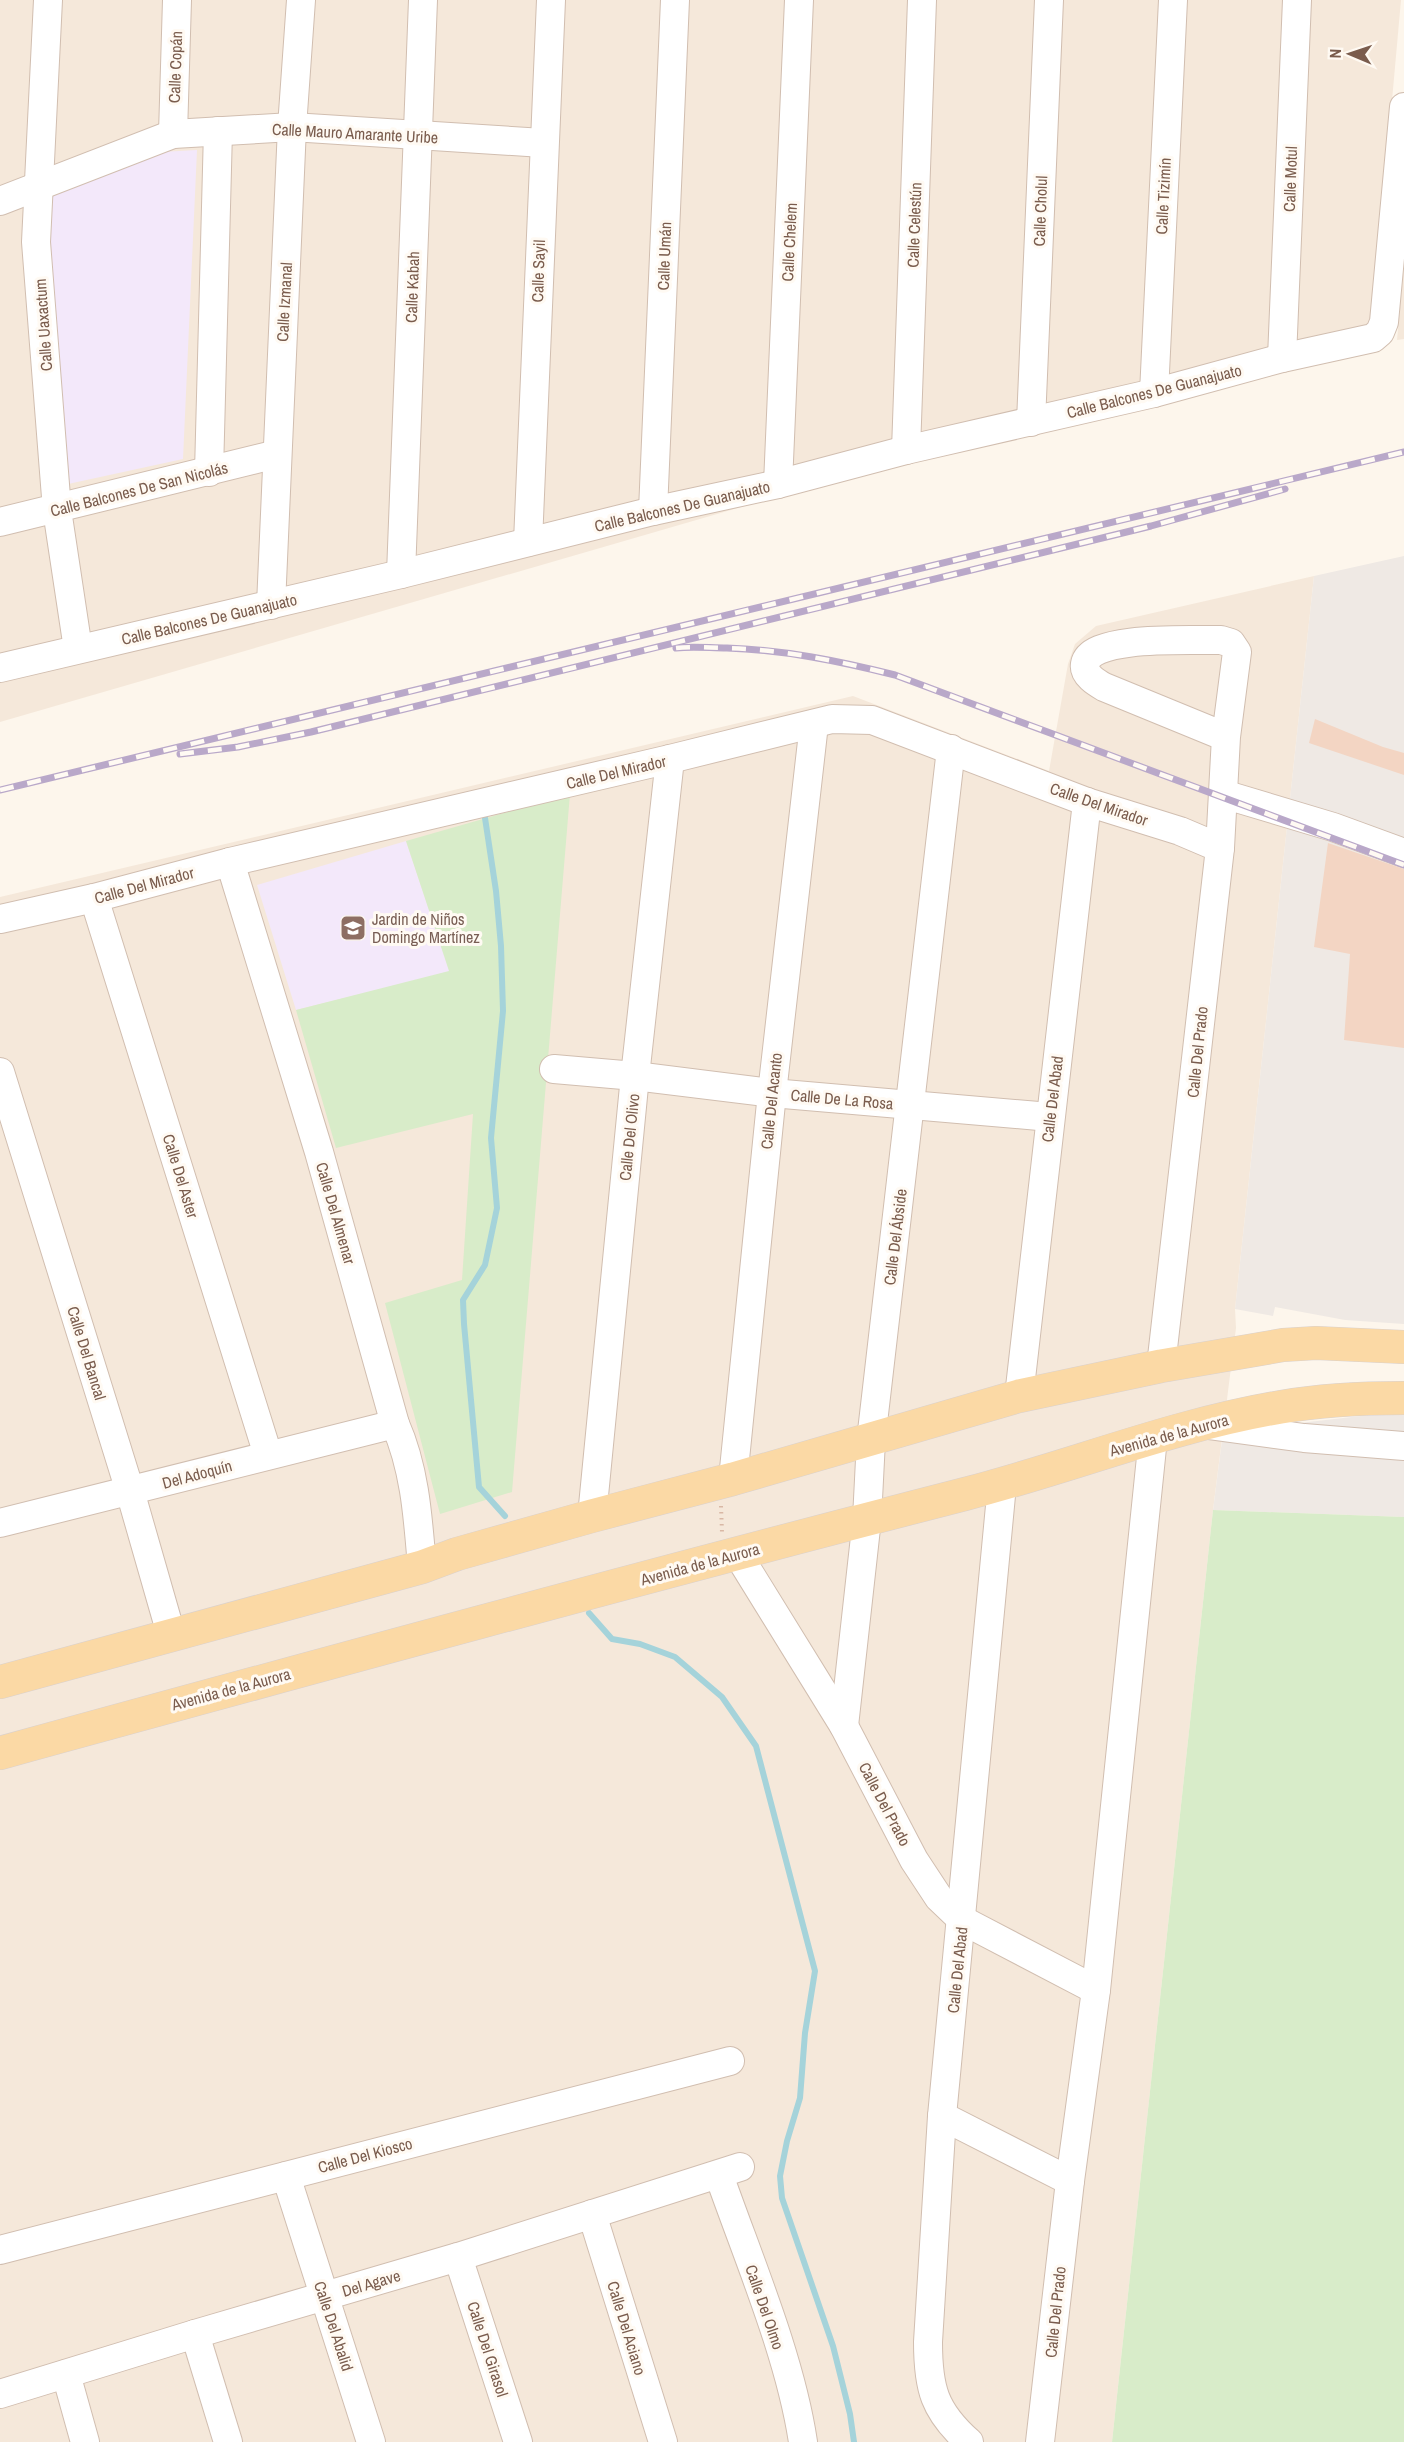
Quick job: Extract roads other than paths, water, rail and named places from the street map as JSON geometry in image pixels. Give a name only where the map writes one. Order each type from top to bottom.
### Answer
[{"type":"main road","points":[[0,1682],[422,1567],[457,1554],[726,1481],[1019,1396],[1161,1366],[1283,1345],[1404,1347]]},
{"type":"main road","name":"Avenida de la Aurora","points":[[0,1753],[730,1555],[1002,1485],[1153,1438],[1203,1425],[1301,1404],[1365,1398],[1404,1398]]},
{"type":"street","name":"Calle Uaxactum","points":[[48,0],[36,242],[57,510],[78,649]]},
{"type":"street","name":"Calle Copán","points":[[173,134],[177,0]]},
{"type":"street","name":"Calle Izmanal","points":[[271,604],[292,127],[301,0]]},
{"type":"street","name":"Calle Kabah","points":[[401,574],[423,0]]},
{"type":"street","name":"Calle Sayil","points":[[528,542],[543,143],[551,0]]},
{"type":"street","name":"Calle Umán","points":[[653,512],[675,0]]},
{"type":"street","name":"Calle Chelem","points":[[778,484],[800,0]]},
{"type":"street","name":"Calle Celestún","points":[[906,450],[922,0]]},
{"type":"street","name":"Calle Cholul","points":[[1031,422],[1049,0]]},
{"type":"street","name":"Calle Tizimín","points":[[1154,393],[1173,0]]},
{"type":"street","name":"Calle Motul","points":[[1282,358],[1297,0]]},
{"type":"street","name":"Calle Balcones De Guanajuato","points":[[0,668],[778,484],[906,450],[1154,393],[1282,358],[1364,341],[1380,332],[1384,322],[1404,107]]},
{"type":"street","name":"Calle Mauro Amarante Uribe","points":[[0,201],[173,134],[292,127],[543,143]]},
{"type":"street","points":[[209,472],[218,131]]},
{"type":"street","name":"Calle Balcones De San Nicolás","points":[[0,522],[57,510],[277,454]]},
{"type":"street","name":"Calle Del Prado","points":[[1161,1366],[1220,848],[1226,737],[1237,652],[1228,641],[1117,643],[1098,650],[1085,664],[1092,680],[1104,687],[1226,737]]},
{"type":"street","name":"Calle Del Mirador","points":[[0,919],[832,719],[872,720],[1087,801],[1180,831],[1220,848]]},
{"type":"street","name":"Calle Del Acanto","points":[[726,1481],[814,724]]},
{"type":"street","name":"Calle Del Ábside","points":[[844,1726],[867,1519],[871,1440],[951,749]]},
{"type":"street","name":"Calle Del Olivo","points":[[592,1516],[635,1076],[670,759]]},
{"type":"street","points":[[1223,794],[1333,827],[1404,853]]},
{"type":"street","name":"Calle Del Abad","points":[[1019,1396],[1087,801]]},
{"type":"street","name":"Calle Del Almenar","points":[[230,862],[319,1152],[395,1424],[403,1442],[412,1475],[422,1567]]},
{"type":"street","name":"Calle Del Aster","points":[[94,898],[268,1455]]},
{"type":"street","name":"Calle De La Rosa","points":[[554,1069],[635,1076],[772,1093],[1050,1117]]},
{"type":"street","name":"Calle Del Bancal","points":[[0,1072],[130,1491],[171,1634]]},
{"type":"street","name":"Del Adoquín","points":[[0,1523],[395,1424]]},
{"type":"street","points":[[1203,1425],[1304,1438],[1404,1446]]},
{"type":"street","name":"Calle Del Prado","points":[[1041,2442],[1070,2181],[1096,1990],[1153,1438]]},
{"type":"street","name":"Calle Del Abad","points":[[969,2442],[944,2416],[932,2391],[929,2378],[928,2342],[942,2116],[1002,1485]]},
{"type":"street","name":"Calle Del Prado","points":[[730,1555],[844,1726],[914,1860],[939,1898],[962,1920],[1096,1990]]},
{"type":"street","name":"Calle Del Kiosco","points":[[0,2250],[730,2061]]},
{"type":"street","points":[[942,2116],[1070,2181]]},
{"type":"street","name":"Del Agave","points":[[0,2394],[458,2257],[729,2171]]},
{"type":"street","name":"Calle Del Olmo","points":[[729,2171],[801,2424],[803,2442]]},
{"type":"street","name":"Calle Del Abalid","points":[[286,2175],[371,2442]]},
{"type":"street","name":"Calle Del Aciano","points":[[592,2214],[663,2442]]},
{"type":"street","name":"Calle Del Girasol","points":[[458,2257],[518,2442]]},
{"type":"street","points":[[195,2334],[228,2442]]},
{"type":"street","points":[[66,2374],[85,2442]]},
{"type":"waterway","points":[[485,818],[496,891],[501,946],[503,1011],[491,1138],[497,1208],[485,1265],[463,1300],[479,1487],[505,1516]]},
{"type":"waterway","points":[[589,1613],[612,1639],[640,1644],[675,1657],[722,1697],[756,1746],[815,1971],[805,2033],[800,2098],[787,2141],[780,2176],[782,2198],[833,2346],[850,2414],[854,2442]]},
{"type":"railway","points":[[0,790],[1404,452]]},
{"type":"railway","points":[[180,754],[238,747],[311,732],[1151,526],[1285,489]]},
{"type":"railway","points":[[676,648],[770,651],[833,661],[895,675],[1404,865]]},
{"type":"place","name":"Jardin de Niños Domingo Martínez","points":[[353,928]]}]
